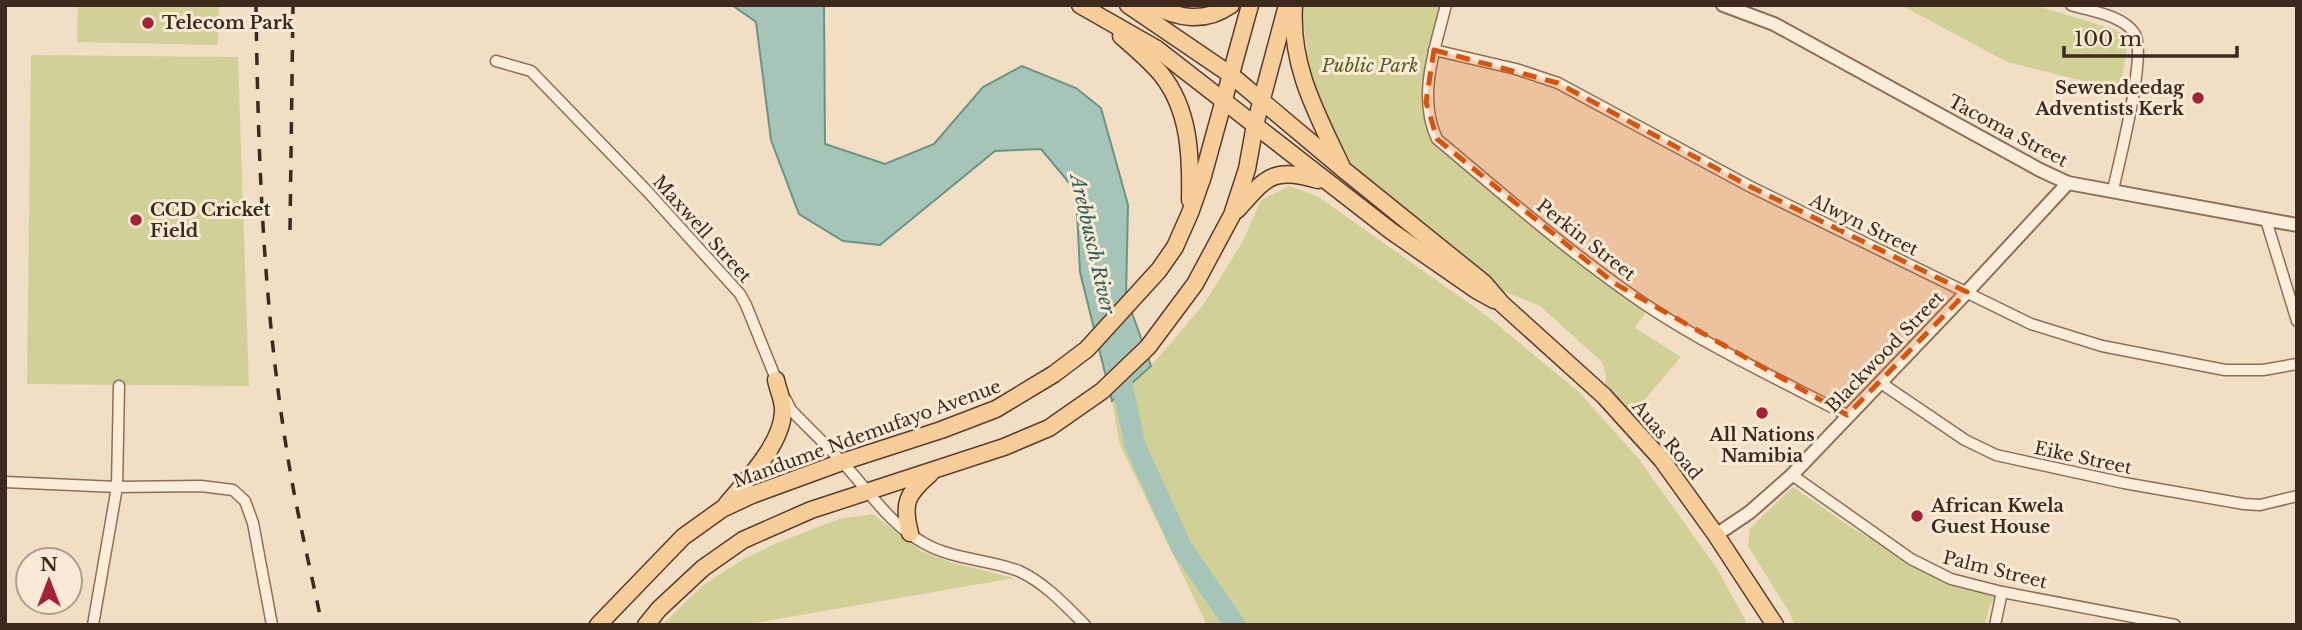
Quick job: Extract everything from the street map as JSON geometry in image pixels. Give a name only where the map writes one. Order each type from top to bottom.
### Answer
[{"type":"main road","name":"Auas Road","points":[[1080,5],[1157,49],[1327,183],[1476,290],[1502,304]]},
{"type":"main road","points":[[1080,5],[1145,57],[1163,76],[1174,96],[1185,121],[1191,155],[1190,213]]},
{"type":"main road","name":"Auas Road","points":[[1128,5],[1231,75],[1262,100],[1344,170],[1484,282],[1502,304],[1587,379],[1627,419],[1662,460],[1716,535],[1774,625]]},
{"type":"main road","points":[[1151,5],[1189,19],[1219,13],[1230,5]]},
{"type":"main road","name":"Mandume Ndemufayo Avenue","points":[[598,625],[682,537],[722,509],[842,462],[996,409],[1054,374],[1087,349],[1158,270],[1175,247],[1190,213],[1225,101],[1250,5]]},
{"type":"main road","points":[[646,625],[659,609],[703,568],[732,546],[776,524],[866,491],[1027,439],[1049,428],[1102,391],[1148,347],[1195,284],[1232,215],[1247,169],[1255,125],[1287,5]]},
{"type":"main road","points":[[1293,5],[1295,40],[1303,82],[1344,170]]},
{"type":"main road","points":[[1232,215],[1267,178],[1288,174],[1327,183]]},
{"type":"main road","points":[[722,509],[762,462],[773,442],[783,411],[776,380]]},
{"type":"main road","points":[[910,533],[905,515],[908,498],[915,487],[937,468]]},
{"type":"street","name":"Perkin Street","points":[[1446,5],[1434,50],[1426,102],[1429,123],[1437,139],[1537,223],[1649,307],[1732,355],[1847,415]]},
{"type":"street","name":"Tacoma Street","points":[[1723,5],[1774,24],[2068,183],[2297,225]]},
{"type":"street","points":[[2071,5],[2115,18],[2136,35],[2137,73],[2113,190]]},
{"type":"street","name":"Alwyn Street","points":[[1434,50],[1516,69],[1558,83],[1749,186],[2031,324],[2102,346],[2225,370],[2263,370],[2297,364]]},
{"type":"street","name":"Maxwell Street","points":[[496,61],[531,71],[648,192],[740,294],[791,411],[842,462],[887,516],[933,548],[1018,571],[1049,589],[1085,625]]},
{"type":"street","name":"Blackwood Street","points":[[1716,535],[1750,512],[1792,475],[2068,183]]},
{"type":"street","points":[[2266,220],[2297,321]]},
{"type":"street","name":"Eike Street","points":[[1881,383],[1965,440],[1996,455],[2124,483],[2244,504],[2260,505],[2297,496]]},
{"type":"street","points":[[93,625],[117,487],[119,386]]},
{"type":"street","name":"Palm Street","points":[[1792,475],[1930,570],[1951,579],[2002,592],[2175,625]]},
{"type":"street","points":[[5,482],[117,487],[201,486],[222,488],[239,494],[245,501],[253,523],[272,625]]},
{"type":"street","points":[[1995,625],[2002,592]]},
{"type":"highlighted area","points":[[1434,50],[1558,83],[1749,186],[1967,292],[1847,415],[1614,283],[1437,139],[1426,102]]},
{"type":"green space","name":"Telecom Park","points":[[78,5],[219,5],[218,45],[77,42]]},
{"type":"green space","name":"Public Park","points":[[1301,5],[1446,5],[1426,102],[1437,139],[1649,307],[1635,328],[1681,357],[1627,420],[1604,396],[1606,375],[1602,362],[1540,306],[1484,283],[1344,170],[1312,84]]},
{"type":"green space","points":[[1901,5],[2034,5],[2110,28],[2123,34],[2128,43],[2120,90],[2007,62]]},
{"type":"green space","name":"CCD Cricket Field","points":[[31,55],[238,57],[249,386],[27,384]]},
{"type":"green space","points":[[1289,186],[1317,196],[1483,313],[1578,391],[1638,458],[1718,570],[1748,625],[1207,625],[1120,445],[1112,401],[1151,366],[1204,304],[1243,241],[1261,200]]},
{"type":"green space","points":[[1793,487],[1855,530],[1930,570],[2002,592],[1990,604],[1985,625],[1795,625],[1748,546],[1750,528]]},
{"type":"green space","points":[[873,514],[921,551],[953,563],[1014,578],[744,625],[662,625],[703,585],[742,560],[839,519]]},
{"type":"water","points":[[732,5],[824,5],[825,144],[885,164],[934,144],[983,87],[1022,66],[1076,88],[1101,108],[1128,205],[1126,296],[1151,366],[1112,401],[1080,272],[1076,191],[1041,149],[995,151],[880,245],[843,241],[799,214],[771,140],[756,22]]},
{"type":"waterway","name":"Arebbusch River","points":[[1118,365],[1135,445],[1182,548],[1235,625]]},
{"type":"railway","points":[[256,5],[260,173],[272,341],[291,474],[322,625]]},
{"type":"railway","points":[[290,230],[293,5]]},
{"type":"place","name":"Telecom Park","points":[[148,23]]},
{"type":"place","name":"Sewendeedag Adventists Kerk","points":[[2198,98]]},
{"type":"place","name":"CCD Cricket Field","points":[[136,220]]},
{"type":"place","name":"All Nations Namibia","points":[[1762,413]]},
{"type":"place","name":"African Kwela Guest House","points":[[1917,516]]}]
